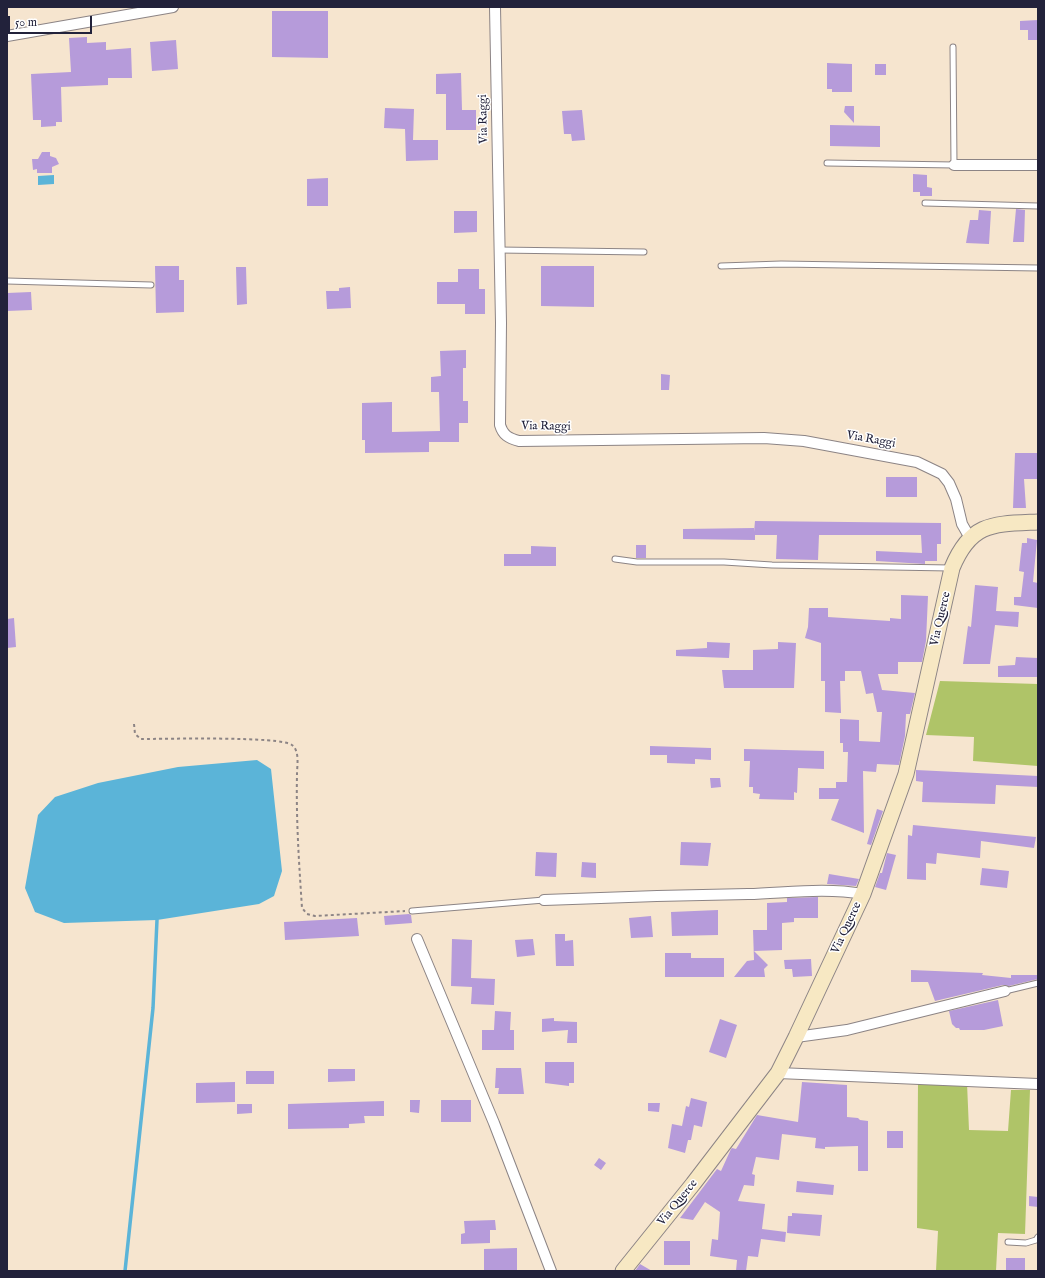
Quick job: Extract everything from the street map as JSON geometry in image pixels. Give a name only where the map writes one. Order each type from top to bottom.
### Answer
[{"type":"street","points":[[7,36],[173,7]]},
{"type":"street","name":"Via Raggi","points":[[495,7],[500,425],[503,433],[510,439],[519,441],[764,438],[804,441],[917,462],[942,474],[949,483],[956,499],[962,524],[970,538]]},
{"type":"street","points":[[954,165],[1038,165]]},
{"type":"street","points":[[970,538],[982,529],[1007,524],[1038,522]]},
{"type":"street","name":"Via Querce","points":[[623,1271],[778,1073],[796,1037],[862,894],[906,774],[952,568],[958,554],[970,538]]},
{"type":"street","points":[[544,900],[819,891],[846,891],[862,894]]},
{"type":"street","points":[[416,939],[494,1123],[551,1271]]},
{"type":"street","points":[[796,1037],[847,1030],[1005,991]]},
{"type":"street","points":[[778,1073],[1038,1084]]},
{"type":"lane","points":[[827,163],[954,165],[953,47]]},
{"type":"lane","points":[[925,203],[1038,206]]},
{"type":"lane","points":[[499,250],[644,252]]},
{"type":"lane","points":[[721,266],[781,264],[1038,268]]},
{"type":"lane","points":[[7,281],[151,285]]},
{"type":"lane","points":[[615,559],[636,562],[724,562],[772,565],[952,568]]},
{"type":"lane","points":[[412,911],[544,900]]},
{"type":"lane","points":[[1005,991],[1038,982]]},
{"type":"lane","points":[[1008,1242],[1026,1243],[1036,1240],[1038,1237]]},
{"type":"path","points":[[134,724],[135,734],[141,739],[261,740],[286,742],[293,746],[297,753],[298,763],[296,814],[302,908],[307,914],[315,916],[412,911]]},
{"type":"green space","points":[[940,681],[1038,684],[1038,766],[973,761],[974,737],[926,735]]},
{"type":"green space","points":[[918,1083],[967,1083],[969,1130],[1008,1131],[1011,1090],[1030,1090],[1025,1234],[998,1233],[996,1271],[936,1271],[938,1231],[917,1228]]},
{"type":"water","points":[[54,175],[54,184],[38,185],[38,176]]},
{"type":"water","points":[[257,760],[271,769],[282,871],[274,896],[259,904],[157,920],[64,923],[35,912],[25,888],[38,815],[55,797],[98,783],[178,767]]},
{"type":"building","points":[[272,11],[328,11],[328,58],[272,57]]},
{"type":"building","points":[[1038,20],[1038,40],[1028,40],[1028,30],[1020,30],[1020,21]]},
{"type":"building","points":[[87,37],[87,43],[106,42],[106,50],[131,48],[132,78],[108,78],[108,85],[61,87],[62,122],[56,122],[56,126],[41,127],[41,120],[33,120],[31,74],[71,72],[69,38]]},
{"type":"building","points":[[176,40],[178,69],[152,71],[150,42]]},
{"type":"building","points":[[827,63],[852,64],[852,92],[832,92],[832,89],[827,89]]},
{"type":"building","points":[[875,64],[886,64],[886,75],[875,75]]},
{"type":"building","points":[[461,73],[462,110],[476,110],[476,130],[446,130],[446,94],[436,94],[436,74]]},
{"type":"building","points":[[845,106],[854,106],[854,123],[844,112]]},
{"type":"building","points":[[385,108],[414,109],[413,140],[438,140],[438,160],[406,161],[405,129],[384,128]]},
{"type":"building","points":[[582,110],[585,140],[572,141],[571,134],[564,134],[562,111]]},
{"type":"building","points":[[830,125],[880,126],[880,147],[830,146]]},
{"type":"building","points":[[42,152],[50,152],[50,156],[56,158],[59,164],[52,167],[52,173],[37,173],[37,169],[33,170],[32,159],[38,159]]},
{"type":"building","points":[[913,174],[927,175],[927,187],[932,188],[932,196],[920,196],[920,192],[913,192]]},
{"type":"building","points":[[328,178],[328,206],[307,206],[307,179]]},
{"type":"building","points":[[1016,209],[1025,210],[1024,242],[1013,242]]},
{"type":"building","points":[[979,210],[991,211],[989,244],[966,243],[970,220],[978,220]]},
{"type":"building","points":[[454,211],[477,211],[477,232],[454,233]]},
{"type":"building","points":[[155,266],[179,266],[179,280],[184,280],[184,312],[156,313]]},
{"type":"building","points":[[541,266],[594,266],[594,307],[541,306]]},
{"type":"building","points":[[236,267],[246,267],[247,304],[237,305]]},
{"type":"building","points":[[458,269],[479,269],[479,289],[485,289],[485,314],[465,314],[465,304],[437,304],[437,282],[458,282]]},
{"type":"building","points":[[350,287],[351,308],[327,309],[326,291],[339,291],[339,288]]},
{"type":"building","points":[[31,292],[32,310],[7,311],[7,293]]},
{"type":"building","points":[[466,350],[466,368],[463,368],[463,401],[468,401],[468,423],[459,423],[459,442],[429,442],[429,452],[365,453],[365,440],[362,440],[362,403],[392,402],[392,432],[440,431],[439,392],[431,392],[431,377],[441,376],[440,351]]},
{"type":"building","points":[[661,374],[670,375],[669,390],[661,390]]},
{"type":"building","points":[[1015,453],[1038,453],[1038,479],[1024,479],[1026,508],[1013,508]]},
{"type":"building","points":[[886,477],[917,477],[917,497],[886,497]]},
{"type":"building","points":[[755,521],[941,523],[941,544],[937,544],[937,561],[925,561],[925,564],[876,561],[876,551],[922,553],[921,535],[819,535],[818,560],[776,559],[777,535],[755,535],[755,540],[683,539],[683,529],[754,528],[754,532]]},
{"type":"building","points":[[1027,538],[1037,540],[1033,582],[1038,583],[1038,608],[1014,605],[1014,597],[1021,597],[1024,572],[1019,571],[1022,543],[1027,543]]},
{"type":"building","points":[[636,545],[646,545],[646,558],[636,558]]},
{"type":"building","points":[[531,546],[556,547],[556,566],[504,566],[504,554],[531,554]]},
{"type":"building","points":[[975,585],[998,587],[996,611],[1019,612],[1018,627],[995,625],[990,664],[963,664],[968,626],[971,627]]},
{"type":"building","points":[[901,595],[928,596],[926,641],[922,662],[898,662],[898,674],[878,674],[882,690],[915,693],[910,714],[906,714],[905,736],[899,765],[877,764],[876,772],[863,771],[864,833],[831,820],[839,799],[819,799],[819,788],[836,788],[836,782],[847,782],[848,752],[843,752],[843,743],[840,743],[840,719],[859,720],[859,741],[880,742],[882,712],[877,712],[873,693],[866,694],[861,671],[845,671],[845,681],[840,681],[841,713],[825,712],[825,681],[821,681],[821,643],[805,638],[808,627],[809,608],[828,608],[828,617],[890,621],[890,618],[901,619]]},
{"type":"building","points":[[14,618],[16,647],[7,648],[7,619]]},
{"type":"building","points":[[707,642],[730,643],[729,658],[676,656],[676,650],[707,648]]},
{"type":"building","points":[[778,642],[796,643],[794,688],[724,688],[722,670],[753,670],[753,650],[778,649]]},
{"type":"building","points":[[1016,657],[1038,658],[1038,677],[998,677],[998,666],[1015,665]]},
{"type":"building","points":[[650,746],[711,748],[711,760],[695,759],[695,764],[667,763],[667,755],[650,755]]},
{"type":"building","points":[[744,749],[824,751],[824,769],[798,768],[797,793],[794,792],[794,800],[759,799],[760,794],[753,793],[753,787],[749,787],[750,761],[744,761]]},
{"type":"building","points":[[916,770],[1038,776],[1038,787],[996,785],[995,804],[922,802],[923,782],[916,781]]},
{"type":"building","points":[[710,778],[720,778],[721,787],[711,788]]},
{"type":"building","points":[[877,809],[883,811],[871,845],[867,844]]},
{"type":"building","points":[[913,825],[1036,837],[1034,848],[981,841],[980,858],[937,853],[936,864],[926,863],[926,880],[907,879],[908,835],[912,836]]},
{"type":"building","points":[[681,842],[711,843],[708,866],[680,865]]},
{"type":"building","points":[[536,852],[557,853],[556,877],[535,876]]},
{"type":"building","points":[[887,853],[896,855],[886,890],[875,887],[880,873],[882,873]]},
{"type":"building","points":[[582,862],[596,863],[596,878],[581,877]]},
{"type":"building","points":[[982,868],[1009,871],[1007,888],[980,885]]},
{"type":"building","points":[[829,874],[859,879],[856,886],[827,884]]},
{"type":"building","points":[[818,897],[818,918],[794,918],[794,922],[782,923],[782,950],[754,951],[768,965],[764,969],[765,977],[734,977],[747,961],[754,960],[753,930],[767,930],[767,903],[787,902],[787,898]]},
{"type":"building","points":[[718,910],[718,935],[672,936],[671,912]]},
{"type":"building","points":[[411,915],[412,923],[385,925],[384,916]]},
{"type":"building","points":[[651,916],[653,937],[631,938],[629,918]]},
{"type":"building","points":[[357,918],[359,936],[285,940],[284,922]]},
{"type":"building","points":[[555,934],[565,934],[565,941],[573,940],[574,966],[556,966]]},
{"type":"building","points":[[452,939],[472,940],[471,978],[495,979],[494,1005],[471,1004],[472,987],[451,986]]},
{"type":"building","points":[[533,939],[535,955],[517,957],[515,940]]},
{"type":"building","points":[[665,953],[691,953],[691,958],[724,958],[724,977],[665,977]]},
{"type":"building","points":[[811,959],[812,976],[793,977],[792,969],[785,969],[784,960]]},
{"type":"building","points":[[911,970],[983,973],[982,975],[1011,978],[1011,975],[1038,975],[1038,979],[1009,986],[1003,985],[935,1001],[928,982],[911,982]]},
{"type":"building","points":[[998,1000],[1003,1026],[984,1030],[960,1030],[952,1024],[949,1011]]},
{"type":"building","points":[[495,1011],[511,1012],[510,1030],[514,1030],[514,1050],[482,1050],[482,1030],[494,1030]]},
{"type":"building","points":[[554,1018],[554,1021],[577,1022],[577,1043],[567,1043],[568,1030],[542,1032],[542,1019]]},
{"type":"building","points":[[720,1019],[737,1025],[726,1058],[709,1052]]},
{"type":"building","points":[[545,1062],[574,1062],[574,1083],[569,1083],[569,1086],[545,1083]]},
{"type":"building","points":[[496,1068],[521,1068],[524,1094],[498,1094],[499,1088],[495,1088]]},
{"type":"building","points":[[328,1069],[355,1069],[355,1081],[328,1082]]},
{"type":"building","points":[[246,1071],[274,1071],[274,1084],[246,1084]]},
{"type":"building","points":[[235,1082],[235,1102],[196,1103],[196,1083]]},
{"type":"building","points":[[802,1082],[847,1085],[847,1117],[868,1121],[868,1171],[858,1171],[858,1146],[825,1147],[825,1149],[815,1148],[816,1138],[782,1134],[779,1160],[756,1157],[752,1174],[755,1175],[754,1186],[744,1185],[738,1201],[765,1204],[762,1229],[786,1232],[785,1242],[761,1239],[758,1257],[748,1256],[746,1271],[736,1271],[737,1260],[710,1256],[712,1239],[718,1240],[720,1212],[705,1202],[693,1220],[680,1218],[717,1169],[721,1171],[731,1149],[736,1149],[757,1115],[798,1122]]},
{"type":"building","points":[[691,1098],[707,1102],[702,1127],[694,1125],[691,1140],[688,1140],[685,1153],[668,1148],[672,1124],[682,1126],[686,1106],[689,1107]]},
{"type":"building","points":[[410,1100],[420,1100],[419,1113],[410,1112]]},
{"type":"building","points":[[441,1100],[471,1100],[471,1122],[441,1122]]},
{"type":"building","points":[[384,1101],[384,1116],[364,1116],[365,1123],[349,1124],[349,1128],[288,1129],[288,1104]]},
{"type":"building","points":[[648,1103],[660,1103],[659,1112],[648,1111]]},
{"type":"building","points":[[237,1104],[252,1104],[252,1113],[237,1114]]},
{"type":"building","points":[[887,1131],[903,1131],[903,1148],[887,1148]]},
{"type":"building","points":[[599,1158],[606,1163],[601,1170],[594,1165]]},
{"type":"building","points":[[797,1181],[834,1185],[833,1195],[796,1192]]},
{"type":"building","points":[[1029,1196],[1038,1197],[1038,1207],[1029,1206]]},
{"type":"building","points":[[792,1213],[822,1215],[820,1236],[787,1233],[788,1216],[792,1216]]},
{"type":"building","points":[[495,1220],[496,1230],[490,1230],[490,1243],[461,1244],[461,1234],[465,1233],[464,1221]]},
{"type":"building","points":[[664,1241],[690,1241],[690,1265],[664,1265]]},
{"type":"building","points":[[517,1248],[517,1270],[484,1271],[484,1249]]},
{"type":"building","points":[[1006,1258],[1025,1258],[1025,1271],[1006,1271]]},
{"type":"building","points":[[640,1264],[652,1271],[635,1271]]},
{"type":"waterway","points":[[125,1271],[153,1008],[157,920]]}]
